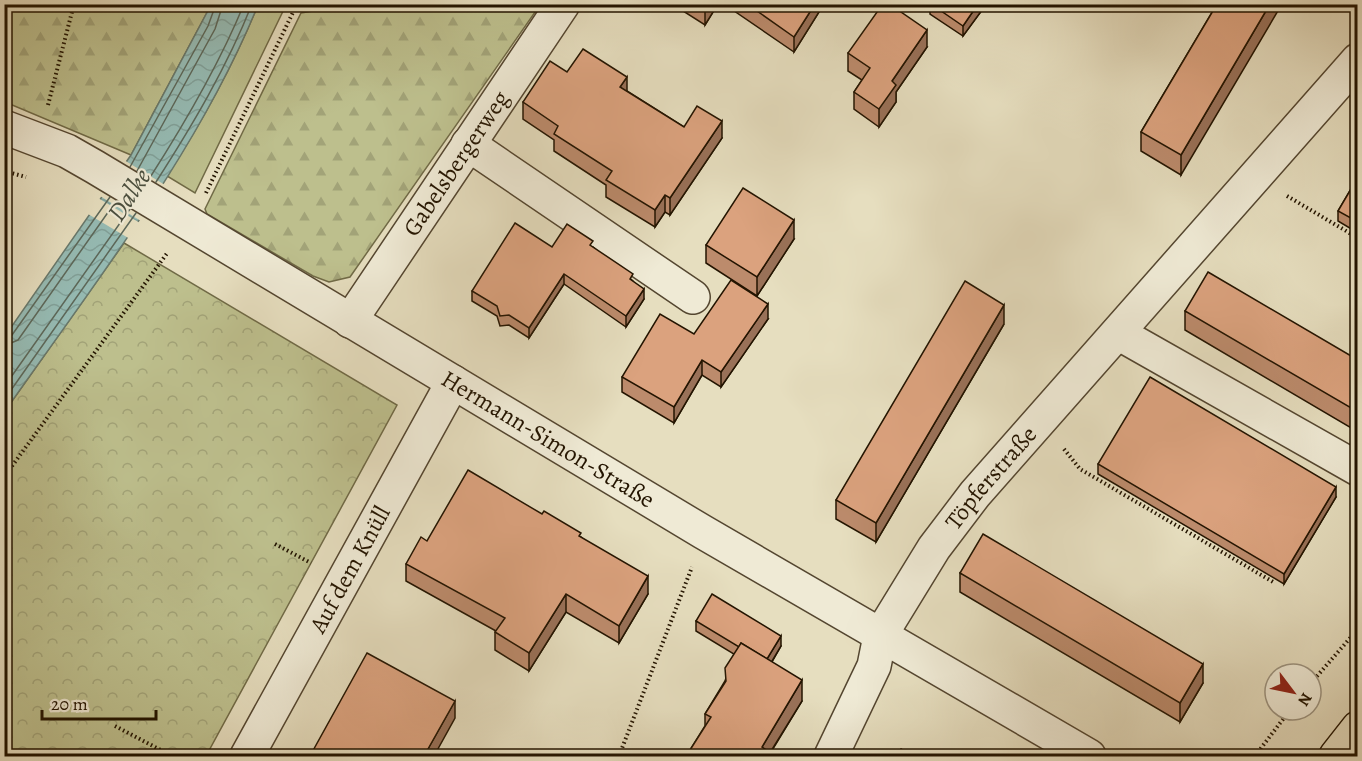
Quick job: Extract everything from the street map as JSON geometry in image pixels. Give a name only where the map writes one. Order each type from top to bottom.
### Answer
[{"type":"main road","points":[[1336,756],[1358,728]]},
{"type":"street","name":"Gabelsbergerweg","points":[[350,321],[563,4]]},
{"type":"street","name":"Töpferstraße","points":[[880,636],[941,539],[975,494],[1255,177],[1353,73]]},
{"type":"street","name":"Hermann-Simon-Straße","points":[[4,127],[67,151],[95,167],[880,636],[1089,756]]},
{"type":"street","points":[[468,144],[693,297]]},
{"type":"street","points":[[1118,333],[1358,469]]},
{"type":"street","name":"Auf dem Knüll","points":[[247,756],[453,382]]},
{"type":"street","points":[[831,756],[874,666],[880,636]]},
{"type":"path","points":[[39,141],[74,4]]},
{"type":"path","points":[[209,187],[297,4]]},
{"type":"path","points":[[1255,177],[1358,238]]},
{"type":"path","points":[[4,477],[165,256]]},
{"type":"path","points":[[1040,421],[1080,469],[1275,584]]},
{"type":"path","points":[[619,756],[689,576]]},
{"type":"path","points":[[1323,669],[1358,628]]},
{"type":"path","points":[[1256,756],[1281,722]]},
{"type":"path","points":[[115,726],[172,756]]},
{"type":"green space","points":[[331,4],[540,5],[350,277],[329,282],[313,276],[207,214],[205,209],[301,13],[324,9]]},
{"type":"green space","points":[[5,5],[211,5],[131,155],[5,102]]},
{"type":"green space","points":[[258,5],[286,5],[195,193],[167,176],[217,92]]},
{"type":"green space","points":[[124,243],[397,405],[206,756],[5,756],[5,411]]},
{"type":"water","name":"Dalke","points":[[211,5],[258,5],[234,59],[176,164],[109,264],[5,411],[5,336],[131,155]]},
{"type":"pier","points":[[124,160],[165,185],[141,221],[100,196]]},
{"type":"pier","points":[[98,198],[140,223],[130,239],[88,214]]},
{"type":"building","points":[[696,4],[708,4],[705,10]]},
{"type":"building","points":[[747,4],[815,4],[794,37]]},
{"type":"building","points":[[931,4],[978,4],[963,26]]},
{"type":"building","points":[[1217,4],[1270,4],[1181,155],[1141,132]]},
{"type":"building","points":[[882,5],[890,11],[895,8],[927,30],[892,81],[896,85],[879,109],[854,92],[870,68],[848,53]]},
{"type":"building","points":[[583,49],[627,77],[620,87],[684,127],[697,106],[722,121],[670,198],[665,195],[655,210],[606,180],[612,171],[554,134],[558,126],[523,102],[550,61],[567,72]]},
{"type":"building","points":[[1358,177],[1358,222],[1338,211]]},
{"type":"building","points":[[743,188],[794,220],[757,277],[706,245]]},
{"type":"building","points":[[515,223],[552,247],[567,224],[593,241],[590,245],[633,274],[630,279],[644,289],[626,316],[564,274],[529,328],[509,315],[500,316],[497,306],[472,291]]},
{"type":"building","points":[[1208,272],[1358,360],[1358,412],[1185,311]]},
{"type":"building","points":[[731,280],[768,304],[721,372],[702,360],[674,407],[622,377],[660,314],[694,334]]},
{"type":"building","points":[[965,281],[1004,305],[876,523],[836,500]]},
{"type":"building","points":[[1150,377],[1336,487],[1284,574],[1098,464]]},
{"type":"building","points":[[468,470],[542,514],[544,511],[581,533],[579,536],[648,576],[619,626],[566,594],[529,653],[495,632],[505,618],[406,564],[421,537],[427,541]]},
{"type":"building","points":[[983,534],[1203,664],[1180,703],[960,573]]},
{"type":"building","points":[[712,594],[781,636],[767,659],[741,643],[739,647],[696,621]]},
{"type":"building","points":[[741,643],[802,680],[762,747],[771,753],[769,756],[693,756],[695,753],[690,750],[711,717],[705,714],[726,681],[725,668]]},
{"type":"building","points":[[367,653],[455,701],[424,756],[310,756]]},
{"type":"building","points":[[901,749],[912,756],[896,756]]}]
